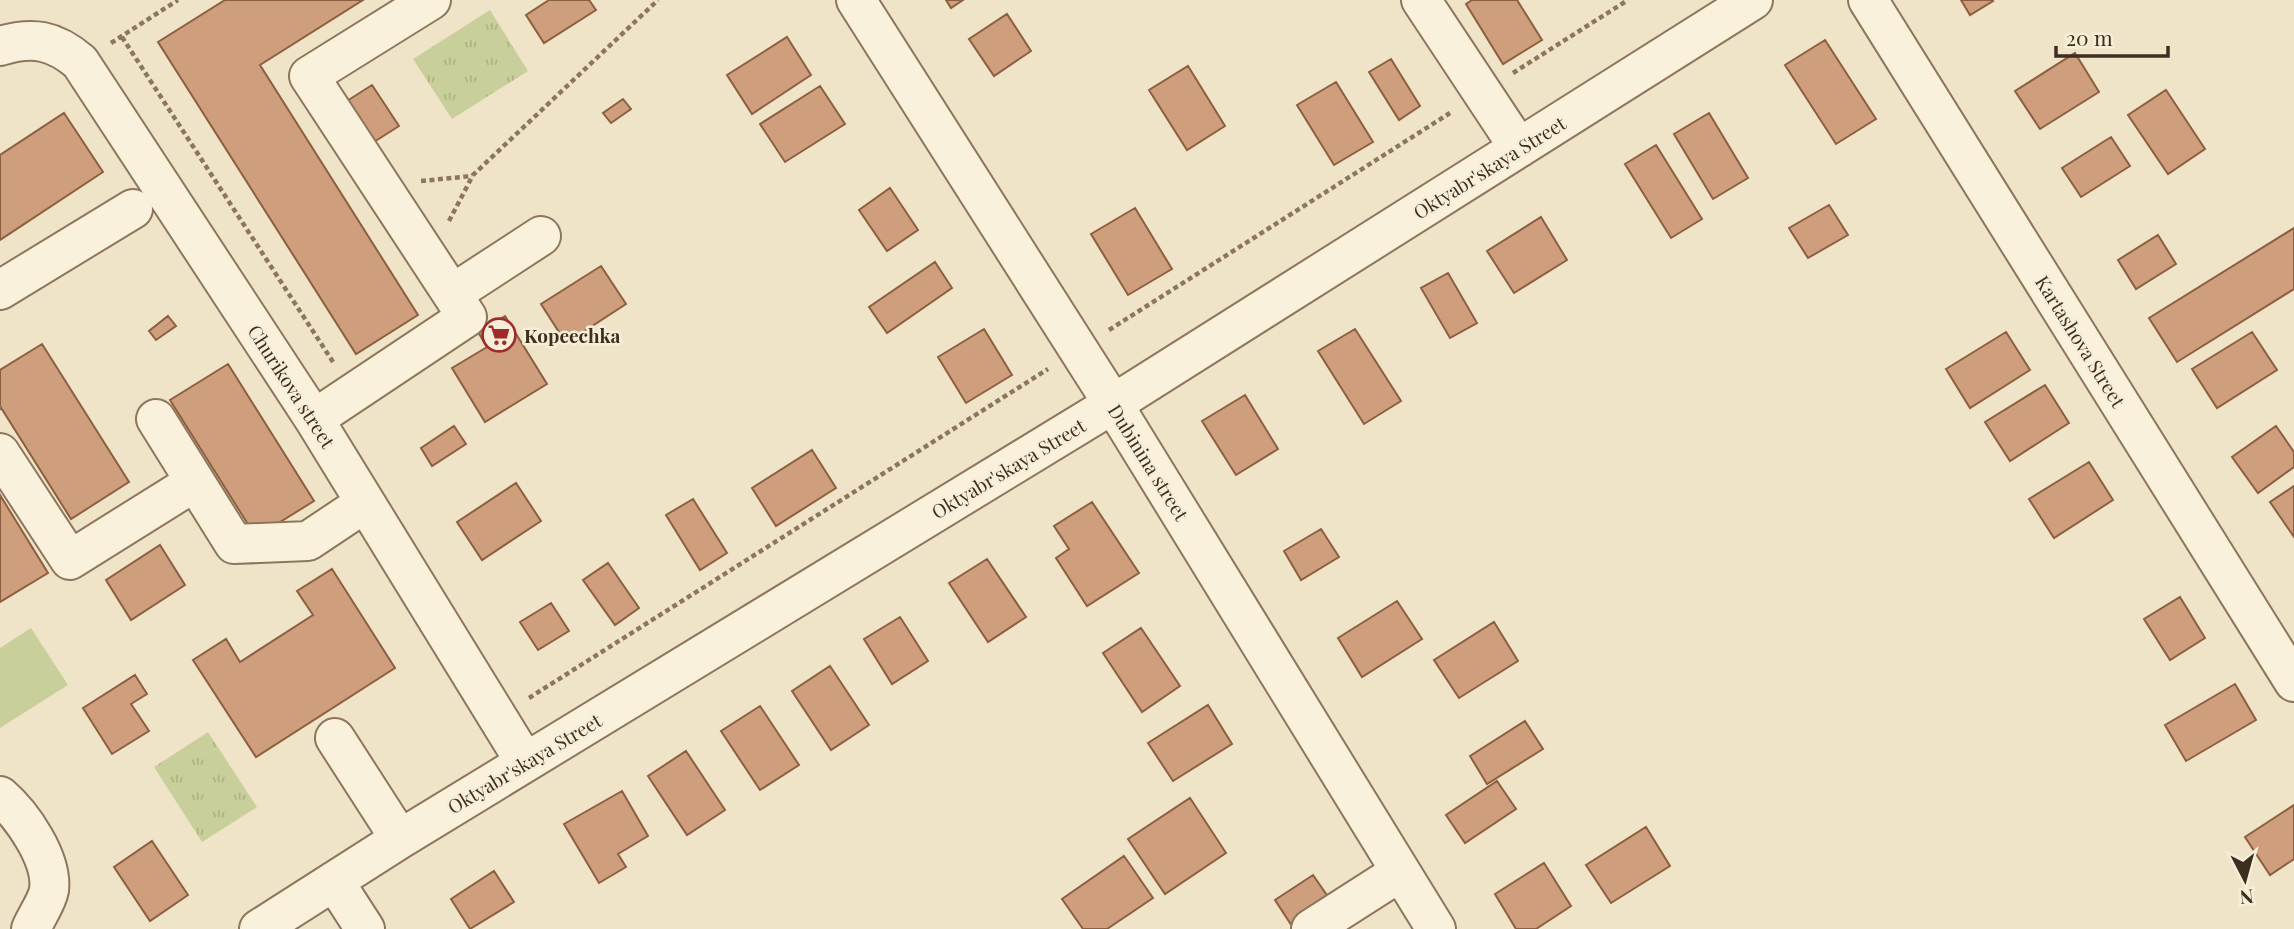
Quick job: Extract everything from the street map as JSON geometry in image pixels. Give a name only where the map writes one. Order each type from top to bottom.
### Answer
[{"type":"street","points":[[314,419],[467,317],[309,76],[431,0]]},
{"type":"street","name":"Dubinina street","points":[[856,0],[1113,404],[1436,929]]},
{"type":"street","points":[[1420,0],[1519,148]]},
{"type":"street","name":"Oktyabr'skaya Street","points":[[258,929],[525,762],[1113,404],[1754,0]]},
{"type":"street","name":"Kartashova Street","points":[[1868,0],[2294,682]]},
{"type":"street","name":"Churikova street","points":[[16,42],[60,45],[80,62],[314,419],[525,762]]},
{"type":"street","points":[[0,290],[133,209]]},
{"type":"street","points":[[452,294],[541,236]]},
{"type":"street","points":[[156,419],[193,483],[234,544],[308,541],[365,503]]},
{"type":"street","points":[[0,453],[70,560],[193,483]]},
{"type":"street","points":[[335,738],[400,839]]},
{"type":"street","points":[[0,796],[42,850],[49,870],[49,892],[31,929]]},
{"type":"street","points":[[1311,929],[1400,872]]},
{"type":"street","points":[[334,881],[365,929]]},
{"type":"path","points":[[178,0],[122,37],[353,393]]},
{"type":"path","points":[[429,258],[473,176],[658,0]]},
{"type":"green space","points":[[490,10],[528,71],[452,119],[413,59]]},
{"type":"green space","points":[[31,628],[68,685],[0,728],[0,648]]},
{"type":"green space","points":[[208,732],[257,807],[202,842],[154,767]]},
{"type":"building","points":[[225,0],[363,0],[260,65],[418,315],[356,354],[158,42]]},
{"type":"building","points":[[549,0],[589,0],[596,10],[544,43],[526,15]]},
{"type":"building","points":[[946,0],[963,0],[951,8]]},
{"type":"building","points":[[1472,0],[1517,0],[1542,40],[1503,64],[1466,4]]},
{"type":"building","points":[[1961,0],[1992,0],[1993,1],[1970,15]]},
{"type":"building","points":[[1007,14],[1031,51],[994,76],[969,39]]},
{"type":"building","points":[[787,37],[811,75],[752,114],[727,75]]},
{"type":"building","points":[[1825,40],[1876,119],[1836,144],[1785,65]]},
{"type":"building","points":[[2075,53],[2099,92],[2040,129],[2015,91]]},
{"type":"building","points":[[1391,59],[1420,106],[1399,120],[1369,72]]},
{"type":"building","points":[[1188,66],[1225,126],[1187,150],[1149,90]]},
{"type":"building","points":[[1336,82],[1373,142],[1334,165],[1297,105]]},
{"type":"building","points":[[372,85],[399,126],[374,142],[347,101]]},
{"type":"building","points":[[820,86],[845,124],[785,162],[760,124]]},
{"type":"building","points":[[2166,90],[2205,149],[2168,174],[2128,115]]},
{"type":"building","points":[[623,99],[631,109],[611,123],[603,113]]},
{"type":"building","points":[[64,113],[103,172],[0,240],[0,155]]},
{"type":"building","points":[[1709,113],[1748,178],[1713,199],[1674,134]]},
{"type":"building","points":[[2111,137],[2130,166],[2081,197],[2062,168]]},
{"type":"building","points":[[1656,145],[1702,219],[1671,238],[1625,164]]},
{"type":"building","points":[[890,188],[918,230],[887,251],[859,210]]},
{"type":"building","points":[[1829,205],[1848,235],[1808,258],[1789,228]]},
{"type":"building","points":[[1135,208],[1172,269],[1128,295],[1091,234]]},
{"type":"building","points":[[1541,217],[1567,260],[1514,293],[1487,251]]},
{"type":"building","points":[[2294,228],[2294,289],[2177,362],[2149,318]]},
{"type":"building","points":[[2158,235],[2176,264],[2136,289],[2118,260]]},
{"type":"building","points":[[935,262],[952,288],[887,333],[869,307]]},
{"type":"building","points":[[601,266],[626,304],[566,343],[541,304]]},
{"type":"building","points":[[1448,273],[1477,323],[1450,338],[1421,288]]},
{"type":"building","points":[[168,316],[176,326],[156,340],[149,331]]},
{"type":"building","points":[[505,316],[547,384],[485,422],[452,368],[487,347],[478,332]]},
{"type":"building","points":[[984,329],[1012,375],[966,403],[938,357]]},
{"type":"building","points":[[1355,329],[1401,401],[1364,424],[1318,351]]},
{"type":"building","points":[[2006,332],[2030,370],[1970,408],[1946,369]]},
{"type":"building","points":[[2252,332],[2277,370],[2217,408],[2192,369]]},
{"type":"building","points":[[42,344],[129,482],[71,519],[0,406],[0,370]]},
{"type":"building","points":[[228,364],[314,501],[256,537],[170,400]]},
{"type":"building","points":[[2045,385],[2069,423],[2010,461],[1985,422]]},
{"type":"building","points":[[1245,395],[1278,449],[1236,475],[1202,421]]},
{"type":"building","points":[[454,426],[466,444],[432,466],[421,448]]},
{"type":"building","points":[[2276,426],[2294,452],[2294,467],[2258,493],[2232,457]]},
{"type":"building","points":[[812,450],[836,488],[776,526],[752,488]]},
{"type":"building","points":[[2089,462],[2113,500],[2054,538],[2029,499]]},
{"type":"building","points":[[516,483],[541,521],[482,560],[457,522]]},
{"type":"building","points":[[2294,486],[2294,537],[2270,502]]},
{"type":"building","points":[[0,495],[48,573],[0,602]]},
{"type":"building","points":[[693,499],[727,553],[700,570],[666,515]]},
{"type":"building","points":[[1092,502],[1139,573],[1087,606],[1056,558],[1069,549],[1054,526]]},
{"type":"building","points":[[1321,529],[1339,557],[1301,580],[1284,551]]},
{"type":"building","points":[[160,545],[185,585],[131,620],[106,580]]},
{"type":"building","points":[[987,559],[1026,617],[988,642],[949,583]]},
{"type":"building","points":[[608,563],[639,608],[615,625],[583,580]]},
{"type":"building","points":[[332,569],[395,668],[256,757],[193,660],[226,639],[240,662],[313,615],[297,591]]},
{"type":"building","points":[[2180,597],[2205,638],[2170,660],[2144,619]]},
{"type":"building","points":[[1397,601],[1422,639],[1362,677],[1338,638]]},
{"type":"building","points":[[551,603],[569,631],[538,650],[520,622]]},
{"type":"building","points":[[900,617],[928,661],[892,684],[864,639]]},
{"type":"building","points":[[1494,622],[1518,661],[1459,698],[1434,660]]},
{"type":"building","points":[[1141,628],[1180,686],[1142,712],[1103,653]]},
{"type":"building","points":[[830,666],[869,725],[831,750],[792,691]]},
{"type":"building","points":[[135,675],[147,694],[131,704],[149,731],[112,754],[83,708]]},
{"type":"building","points":[[2235,684],[2256,720],[2186,761],[2165,725]]},
{"type":"building","points":[[1208,705],[1232,744],[1173,781],[1148,743]]},
{"type":"building","points":[[760,706],[799,765],[760,790],[721,731]]},
{"type":"building","points":[[1525,721],[1543,749],[1487,784],[1470,756]]},
{"type":"building","points":[[686,751],[725,810],[687,835],[648,776]]},
{"type":"building","points":[[1497,781],[1516,809],[1465,843],[1446,815]]},
{"type":"building","points":[[622,791],[648,836],[618,854],[626,867],[599,883],[564,824]]},
{"type":"building","points":[[1190,798],[1226,853],[1165,894],[1128,839]]},
{"type":"building","points":[[2294,805],[2294,859],[2270,875],[2245,837]]},
{"type":"building","points":[[1646,827],[1670,866],[1611,903],[1586,865]]},
{"type":"building","points":[[152,841],[188,895],[150,921],[114,867]]},
{"type":"building","points":[[1124,856],[1153,898],[1107,929],[1083,929],[1062,899]]},
{"type":"building","points":[[1544,863],[1571,906],[1536,929],[1516,929],[1495,894]]},
{"type":"building","points":[[494,871],[514,902],[470,929],[451,899]]},
{"type":"building","points":[[1313,875],[1331,901],[1292,926],[1275,900]]},
{"type":"place","name":"Kopeechka","points":[[499,335]]}]
